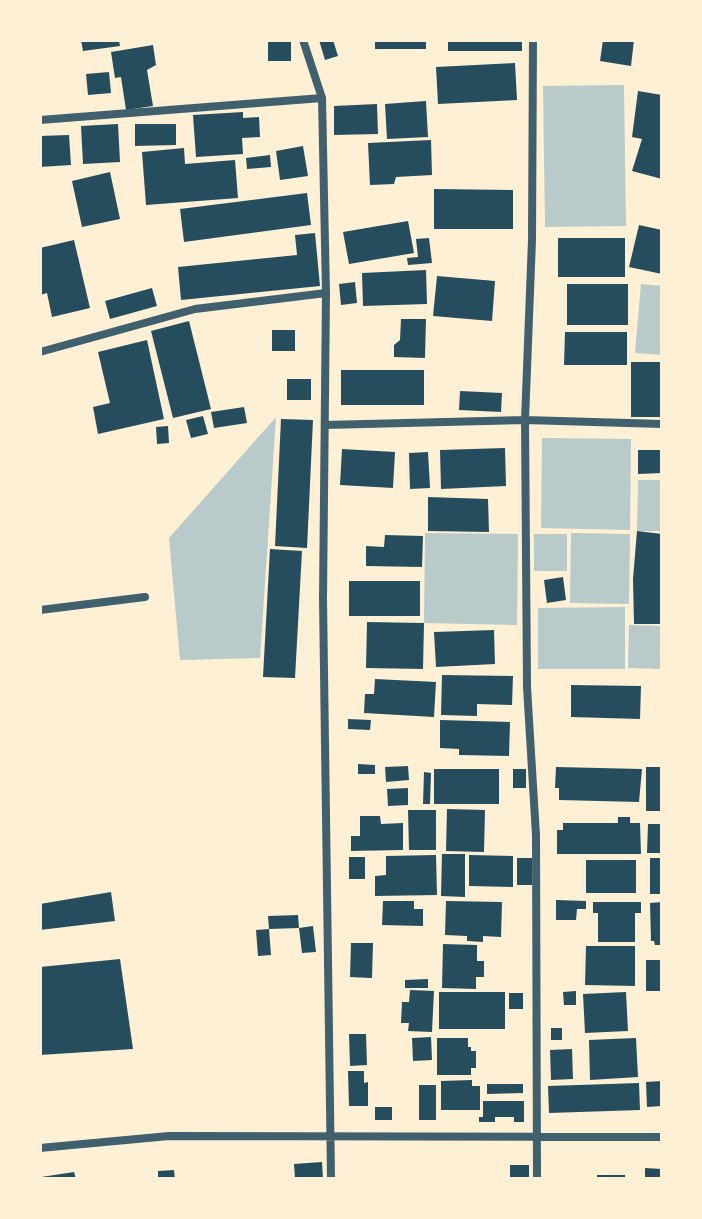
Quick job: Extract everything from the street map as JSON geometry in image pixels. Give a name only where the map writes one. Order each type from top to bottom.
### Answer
[{"type":"street","points":[[303,40],[322,98],[326,293],[323,598],[331,1179]]},
{"type":"street","points":[[533,40],[532,240],[525,420],[527,687],[536,835],[537,1179]]},
{"type":"street","points":[[40,120],[322,98]]},
{"type":"street","points":[[40,352],[195,309],[326,293]]},
{"type":"street","points":[[325,425],[525,420],[662,424]]},
{"type":"street","points":[[40,610],[145,597]]},
{"type":"street","points":[[40,1148],[169,1136],[662,1137]]},
{"type":"shaded area","points":[[624,85],[626,226],[545,227],[543,86]]},
{"type":"shaded area","points":[[641,284],[662,286],[662,355],[635,353]]},
{"type":"shaded area","points":[[276,417],[260,658],[180,660],[169,538]]},
{"type":"shaded area","points":[[542,438],[631,439],[630,530],[541,528]]},
{"type":"shaded area","points":[[638,480],[662,480],[662,531],[637,531]]},
{"type":"shaded area","points":[[425,533],[518,534],[517,625],[424,623]]},
{"type":"shaded area","points":[[571,533],[630,534],[629,604],[570,603]]},
{"type":"shaded area","points":[[534,534],[567,534],[567,571],[534,571]]},
{"type":"shaded area","points":[[625,607],[625,669],[538,669],[538,608]]},
{"type":"shaded area","points":[[629,625],[662,626],[662,669],[628,668]]},
{"type":"building","points":[[81,40],[119,40],[120,46],[83,51]]},
{"type":"building","points":[[268,40],[291,40],[291,61],[268,61]]},
{"type":"building","points":[[319,40],[333,40],[338,56],[325,60]]},
{"type":"building","points":[[375,40],[426,40],[426,49],[375,49]]},
{"type":"building","points":[[448,40],[522,40],[522,51],[448,51]]},
{"type":"building","points":[[603,40],[634,40],[631,66],[600,61]]},
{"type":"building","points":[[153,45],[156,65],[147,70],[153,106],[126,110],[121,77],[115,78],[111,52]]},
{"type":"building","points":[[515,63],[517,100],[438,104],[436,67]]},
{"type":"building","points":[[109,72],[111,93],[88,95],[86,74]]},
{"type":"building","points":[[638,91],[662,95],[662,179],[632,171],[642,139],[632,137]]},
{"type":"building","points":[[426,101],[428,137],[387,139],[385,104]]},
{"type":"building","points":[[377,104],[378,134],[334,135],[334,106]]},
{"type":"building","points":[[243,112],[243,118],[259,117],[260,137],[242,138],[243,154],[196,157],[193,115]]},
{"type":"building","points":[[118,124],[120,162],[83,164],[81,126]]},
{"type":"building","points":[[135,124],[176,124],[176,145],[135,146]]},
{"type":"building","points":[[69,135],[71,165],[40,167],[40,136]]},
{"type":"building","points":[[431,140],[432,175],[396,177],[394,184],[370,185],[368,143]]},
{"type":"building","points":[[303,146],[308,176],[280,180],[276,151]]},
{"type":"building","points":[[184,148],[185,164],[235,160],[238,198],[146,205],[142,152]]},
{"type":"building","points":[[270,155],[271,167],[247,169],[246,158]]},
{"type":"building","points":[[110,172],[120,219],[82,227],[72,181]]},
{"type":"building","points":[[434,189],[513,190],[513,229],[434,229]]},
{"type":"building","points":[[307,193],[311,225],[184,242],[180,209]]},
{"type":"building","points":[[408,221],[414,253],[349,264],[343,232]]},
{"type":"building","points":[[639,225],[662,230],[662,274],[629,267]]},
{"type":"building","points":[[315,233],[320,286],[181,300],[178,267],[297,255],[295,235]]},
{"type":"building","points":[[429,238],[432,263],[408,265],[407,258],[418,257],[416,239]]},
{"type":"building","points":[[558,238],[625,238],[625,277],[558,277]]},
{"type":"building","points":[[74,240],[90,308],[52,317],[47,293],[40,295],[40,248]]},
{"type":"building","points":[[426,270],[427,304],[363,306],[362,273]]},
{"type":"building","points":[[437,276],[495,281],[492,321],[433,316]]},
{"type":"building","points":[[355,282],[357,303],[341,305],[339,284]]},
{"type":"building","points":[[567,284],[628,284],[628,325],[567,325]]},
{"type":"building","points":[[152,288],[157,306],[110,319],[105,301]]},
{"type":"building","points":[[401,319],[426,319],[425,358],[394,357],[394,345],[400,340]]},
{"type":"building","points":[[189,321],[211,409],[173,418],[151,331]]},
{"type":"building","points":[[272,330],[295,330],[295,351],[272,351]]},
{"type":"building","points":[[565,332],[627,332],[627,365],[564,365]]},
{"type":"building","points":[[147,340],[164,419],[98,434],[93,407],[110,403],[98,352]]},
{"type":"building","points":[[631,362],[662,362],[662,417],[631,417]]},
{"type":"building","points":[[341,370],[424,370],[424,405],[341,405]]},
{"type":"building","points":[[287,379],[311,379],[311,400],[287,400]]},
{"type":"building","points":[[460,391],[502,393],[501,412],[459,410]]},
{"type":"building","points":[[244,407],[247,423],[214,428],[211,412]]},
{"type":"building","points":[[203,416],[208,434],[191,438],[186,420]]},
{"type":"building","points":[[281,419],[313,420],[307,548],[275,546]]},
{"type":"building","points":[[168,426],[169,443],[157,444],[156,427]]},
{"type":"building","points":[[505,448],[506,486],[441,489],[440,450]]},
{"type":"building","points":[[342,449],[395,452],[393,488],[340,485]]},
{"type":"building","points":[[638,450],[662,450],[662,473],[638,474]]},
{"type":"building","points":[[428,452],[430,488],[410,489],[409,453]]},
{"type":"building","points":[[428,497],[488,499],[489,532],[428,531]]},
{"type":"building","points":[[637,531],[662,534],[662,624],[634,624],[633,579]]},
{"type":"building","points":[[385,535],[423,536],[422,567],[366,566],[366,546],[384,547]]},
{"type":"building","points":[[270,549],[302,551],[295,678],[263,677]]},
{"type":"building","points":[[563,577],[566,600],[547,603],[544,580]]},
{"type":"building","points":[[349,581],[420,581],[420,616],[349,616]]},
{"type":"building","points":[[367,622],[424,623],[423,669],[366,668]]},
{"type":"building","points":[[494,630],[495,664],[436,667],[434,632]]},
{"type":"building","points":[[442,675],[513,676],[512,705],[477,704],[477,716],[441,715]]},
{"type":"building","points":[[375,679],[436,682],[434,717],[364,713],[365,694],[374,694]]},
{"type":"building","points":[[571,685],[641,686],[640,719],[571,717]]},
{"type":"building","points":[[348,719],[371,720],[370,730],[348,729]]},
{"type":"building","points":[[440,720],[510,722],[509,756],[459,755],[459,749],[440,748]]},
{"type":"building","points":[[358,764],[375,765],[375,774],[358,774]]},
{"type":"building","points":[[408,766],[409,780],[386,782],[385,767]]},
{"type":"building","points":[[556,767],[642,769],[639,802],[559,800],[559,788],[555,788]]},
{"type":"building","points":[[646,767],[662,767],[662,811],[646,811]]},
{"type":"building","points":[[434,769],[499,769],[499,804],[434,804]]},
{"type":"building","points":[[513,769],[526,769],[526,788],[513,788]]},
{"type":"building","points":[[424,772],[431,773],[430,804],[423,804]]},
{"type":"building","points":[[408,788],[408,805],[388,806],[387,789]]},
{"type":"building","points":[[447,809],[485,810],[484,852],[446,851]]},
{"type":"building","points":[[408,810],[436,810],[436,850],[409,850]]},
{"type":"building","points":[[360,816],[380,816],[381,824],[403,823],[403,850],[351,851],[351,836],[360,836]]},
{"type":"building","points":[[618,817],[630,817],[630,823],[640,823],[641,854],[557,854],[557,830],[563,830],[563,823],[618,823]]},
{"type":"building","points":[[648,824],[662,824],[662,853],[647,853]]},
{"type":"building","points":[[442,854],[465,854],[465,897],[441,896]]},
{"type":"building","points":[[436,855],[437,895],[375,896],[375,876],[386,875],[386,856]]},
{"type":"building","points":[[469,855],[513,856],[513,887],[469,886]]},
{"type":"building","points":[[349,857],[365,857],[365,879],[349,879]]},
{"type":"building","points":[[517,858],[532,858],[532,885],[517,885]]},
{"type":"building","points":[[650,858],[662,858],[662,894],[650,894]]},
{"type":"building","points":[[586,860],[636,860],[636,893],[586,893]]},
{"type":"building","points":[[111,892],[115,921],[40,930],[40,904]]},
{"type":"building","points":[[556,900],[586,901],[586,909],[577,909],[576,920],[556,920]]},
{"type":"building","points":[[383,901],[414,901],[414,909],[423,909],[423,926],[382,925]]},
{"type":"building","points":[[446,901],[502,902],[501,937],[483,936],[483,942],[467,941],[467,936],[445,935]]},
{"type":"building","points":[[593,902],[641,902],[641,913],[635,913],[635,942],[598,942],[598,913],[593,913]]},
{"type":"building","points":[[662,902],[662,945],[655,945],[651,941],[650,903]]},
{"type":"building","points":[[298,915],[299,928],[269,929],[268,916]]},
{"type":"building","points":[[313,926],[316,952],[302,953],[299,928]]},
{"type":"building","points":[[269,929],[271,955],[258,956],[256,930]]},
{"type":"building","points":[[351,943],[373,943],[372,978],[350,977]]},
{"type":"building","points":[[443,944],[477,945],[477,961],[484,961],[484,977],[476,977],[476,989],[442,988]]},
{"type":"building","points":[[586,946],[635,946],[635,986],[585,985]]},
{"type":"building","points":[[120,959],[133,1049],[40,1055],[40,967]]},
{"type":"building","points":[[646,960],[662,960],[662,991],[646,991]]},
{"type":"building","points":[[428,979],[428,988],[405,988],[405,980]]},
{"type":"building","points":[[410,990],[434,991],[432,1032],[408,1031],[409,1023],[401,1023],[402,1002],[409,1002]]},
{"type":"building","points":[[576,991],[576,1005],[564,1005],[563,992]]},
{"type":"building","points":[[439,992],[505,992],[505,1029],[439,1029]]},
{"type":"building","points":[[626,992],[628,1031],[585,1033],[583,994]]},
{"type":"building","points":[[509,993],[523,993],[523,1009],[509,1009]]},
{"type":"building","points":[[551,1028],[562,1028],[562,1040],[551,1040]]},
{"type":"building","points":[[349,1034],[366,1034],[367,1065],[350,1066]]},
{"type":"building","points":[[431,1037],[432,1060],[413,1061],[412,1038]]},
{"type":"building","points":[[437,1038],[468,1038],[468,1047],[476,1051],[476,1068],[471,1068],[471,1075],[437,1075]]},
{"type":"building","points":[[636,1038],[638,1077],[590,1080],[589,1040]]},
{"type":"building","points":[[572,1049],[573,1079],[551,1080],[550,1050]]},
{"type":"building","points":[[348,1071],[364,1071],[364,1083],[368,1082],[368,1106],[349,1106]]},
{"type":"building","points":[[472,1080],[472,1086],[480,1086],[480,1110],[441,1110],[441,1081]]},
{"type":"building","points":[[662,1081],[662,1106],[647,1107],[646,1082]]},
{"type":"building","points":[[639,1083],[640,1110],[549,1113],[548,1086]]},
{"type":"building","points":[[487,1084],[523,1084],[523,1093],[487,1094]]},
{"type":"building","points":[[419,1085],[436,1085],[436,1120],[419,1120]]},
{"type":"building","points":[[483,1101],[524,1101],[524,1122],[514,1122],[514,1117],[495,1117],[495,1122],[479,1122],[479,1117],[483,1117]]},
{"type":"building","points":[[375,1107],[392,1107],[392,1120],[375,1120]]},
{"type":"building","points":[[322,1162],[323,1179],[295,1179],[294,1164]]},
{"type":"building","points":[[510,1165],[529,1165],[529,1179],[510,1179]]},
{"type":"building","points":[[645,1168],[662,1169],[662,1179],[645,1179]]},
{"type":"building","points":[[174,1170],[175,1179],[158,1179],[158,1171]]},
{"type":"building","points":[[74,1172],[76,1179],[41,1179],[41,1177]]},
{"type":"building","points":[[597,1175],[625,1175],[625,1179],[597,1179]]}]
